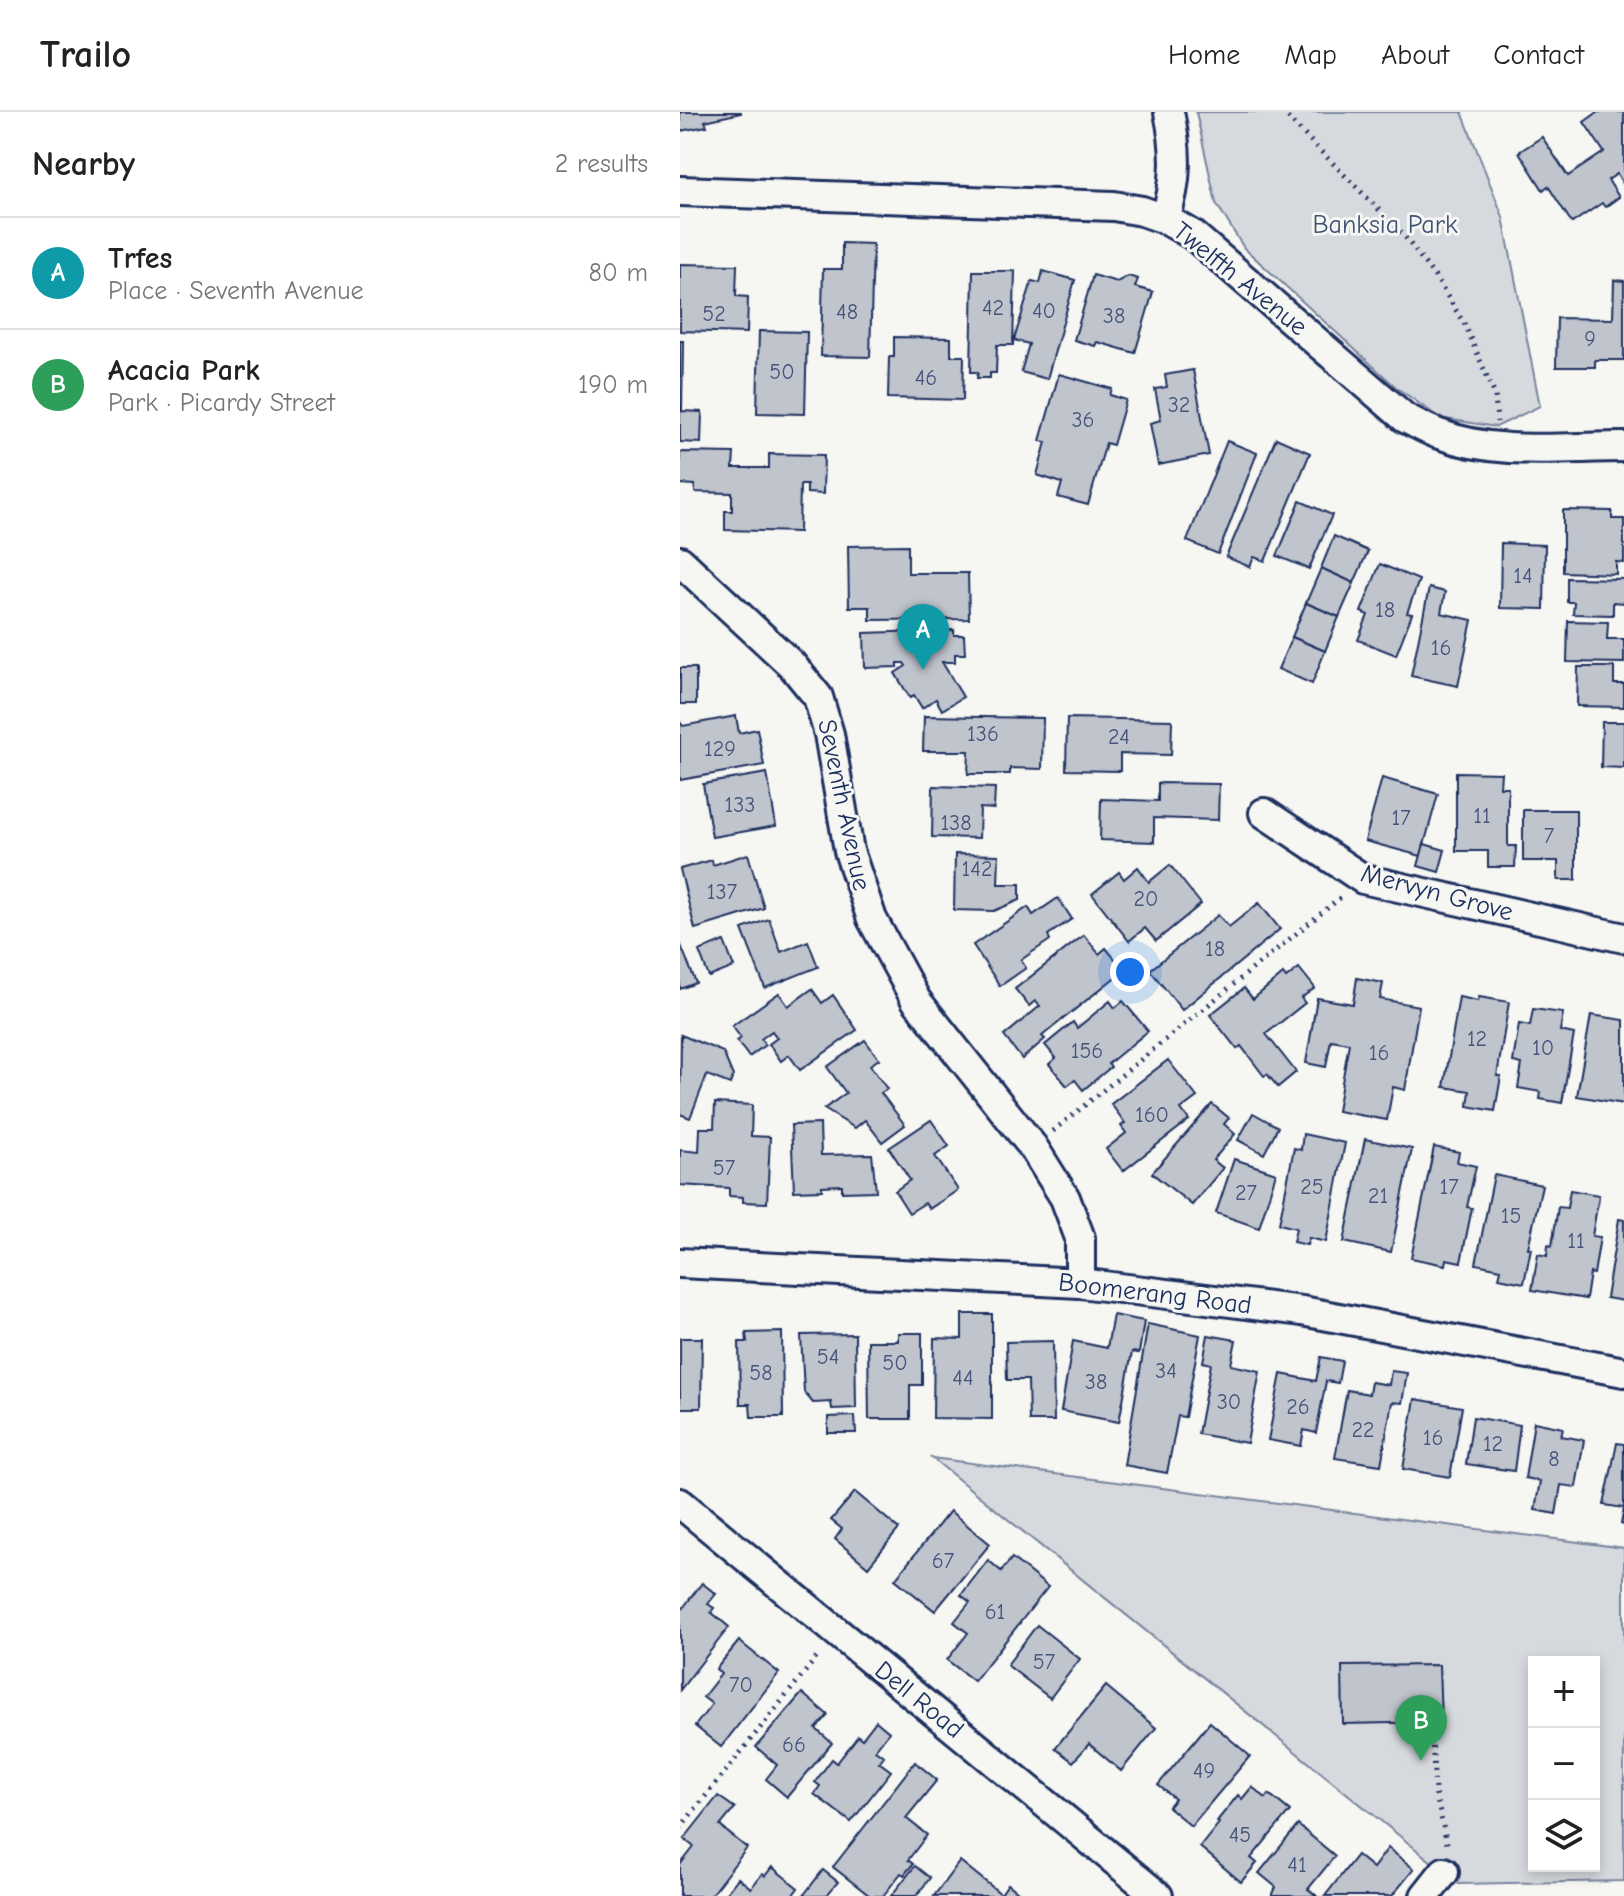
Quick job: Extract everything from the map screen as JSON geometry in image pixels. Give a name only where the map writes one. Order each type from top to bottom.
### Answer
[{"type":"street","points":[[1165,219],[1175,186],[1177,164],[1169,112]]},
{"type":"street","name":"Twelfth Avenue","points":[[680,191],[1075,203],[1142,211],[1165,219],[1193,235],[1405,418],[1438,434],[1469,443],[1519,449],[1624,447]]},
{"type":"street","name":"Seventh Avenue","points":[[680,561],[792,665],[818,697],[829,734],[849,851],[872,919],[916,1000],[1033,1147],[1065,1198],[1080,1238],[1080,1283]]},
{"type":"street","name":"Mervyn Grove","points":[[1264,813],[1363,879],[1624,938]]},
{"type":"street","name":"Boomerang Road","points":[[680,1263],[1080,1283],[1302,1311],[1624,1372]]},
{"type":"street","name":"Dell Road","points":[[680,1503],[1158,1896]]},
{"type":"street","points":[[1425,1896],[1444,1872]]},
{"type":"path","points":[[1282,112],[1402,233],[1438,281],[1465,325],[1495,395],[1498,436]]},
{"type":"path","points":[[1052,1132],[1338,900]]},
{"type":"path","points":[[680,1828],[817,1657]]},
{"type":"path","points":[[1431,1723],[1435,1791],[1447,1838],[1449,1863],[1444,1872]]},
{"type":"green space","name":"Banksia Park","points":[[1196,112],[1462,112],[1503,217],[1540,406],[1496,427],[1440,418],[1397,388],[1244,248],[1216,203]]},
{"type":"green space","points":[[932,1458],[1624,1548],[1624,1881],[1459,1884]]},
{"type":"building","points":[[680,112],[741,113],[705,121],[707,126],[680,131]]},
{"type":"building","points":[[1598,112],[1624,112],[1624,185],[1617,174],[1608,180],[1619,197],[1605,207],[1602,203],[1572,223],[1548,186],[1543,190],[1519,152],[1542,137],[1568,176],[1604,152],[1584,122]]},
{"type":"building","points":[[842,243],[873,244],[870,357],[821,356],[823,269],[842,269]]},
{"type":"building","points":[[680,264],[737,265],[736,296],[748,297],[747,333],[680,331]]},
{"type":"building","points":[[973,271],[1015,271],[1013,345],[997,345],[996,373],[990,373],[990,378],[977,378],[978,372],[971,372]]},
{"type":"building","points":[[1043,271],[1075,280],[1047,379],[1021,372],[1029,344],[1014,340],[1032,281],[1040,283]]},
{"type":"building","points":[[1093,275],[1117,282],[1128,276],[1138,279],[1135,287],[1153,292],[1135,353],[1097,342],[1095,346],[1074,340]]},
{"type":"building","points":[[1614,280],[1624,281],[1624,360],[1595,360],[1595,367],[1556,367],[1557,318],[1613,319]]},
{"type":"building","points":[[759,331],[807,332],[805,414],[757,413]]},
{"type":"building","points":[[894,337],[951,338],[951,356],[964,356],[963,400],[888,398],[889,357],[894,357]]},
{"type":"building","points":[[680,341],[683,341],[682,411],[702,412],[701,443],[680,442]]},
{"type":"building","points":[[1193,370],[1209,455],[1158,465],[1150,423],[1161,420],[1155,389],[1167,387],[1165,375]]},
{"type":"building","points":[[1059,374],[1112,389],[1110,395],[1126,400],[1113,445],[1106,443],[1088,505],[1058,497],[1062,483],[1037,475],[1046,442],[1040,441]]},
{"type":"building","points":[[1276,438],[1310,453],[1265,561],[1254,557],[1250,567],[1226,557]]},
{"type":"building","points":[[1227,441],[1257,453],[1218,554],[1187,541]]},
{"type":"building","points":[[680,452],[734,453],[733,468],[769,468],[769,454],[824,455],[823,494],[807,493],[807,485],[800,485],[799,532],[725,530],[725,511],[732,511],[732,493],[695,492],[695,485],[680,484]]},
{"type":"building","points":[[1300,501],[1332,515],[1309,569],[1277,556]]},
{"type":"building","points":[[1563,510],[1612,511],[1612,519],[1624,519],[1624,563],[1616,562],[1616,574],[1563,572]]},
{"type":"building","points":[[1334,536],[1368,551],[1354,583],[1321,568]]},
{"type":"building","points":[[1501,543],[1545,545],[1544,609],[1500,608]]},
{"type":"building","points":[[908,545],[908,573],[968,573],[969,619],[870,620],[870,607],[849,607],[848,546]]},
{"type":"building","points":[[1380,564],[1419,580],[1407,613],[1412,614],[1396,655],[1358,640],[1368,615],[1361,612]]},
{"type":"building","points":[[1321,568],[1354,583],[1339,617],[1306,603]]},
{"type":"building","points":[[1567,578],[1624,579],[1624,603],[1613,602],[1613,615],[1573,614],[1574,602],[1567,602]]},
{"type":"building","points":[[1429,588],[1445,592],[1441,613],[1472,620],[1458,686],[1411,676]]},
{"type":"building","points":[[1306,603],[1339,617],[1325,651],[1292,637]]},
{"type":"building","points":[[1568,621],[1608,622],[1607,639],[1624,639],[1624,663],[1567,662]]},
{"type":"building","points":[[954,630],[954,635],[964,635],[965,654],[955,654],[955,662],[942,662],[963,697],[942,710],[936,699],[922,708],[914,695],[910,698],[895,673],[906,666],[904,663],[898,663],[898,667],[865,668],[864,633]]},
{"type":"building","points":[[1292,637],[1325,651],[1312,684],[1278,669]]},
{"type":"building","points":[[1578,667],[1614,667],[1614,684],[1624,684],[1624,707],[1577,706]]},
{"type":"building","points":[[680,668],[696,668],[696,704],[680,704]]},
{"type":"building","points":[[736,716],[739,733],[757,729],[764,765],[680,780],[680,722],[683,726]]},
{"type":"building","points":[[924,716],[1043,718],[1042,769],[1010,768],[1010,774],[968,774],[969,751],[923,751]]},
{"type":"building","points":[[1067,718],[1172,720],[1171,755],[1120,754],[1120,771],[1066,770]]},
{"type":"building","points":[[1602,722],[1624,722],[1624,768],[1601,767]]},
{"type":"building","points":[[1456,772],[1501,773],[1500,787],[1508,787],[1508,846],[1516,846],[1515,867],[1488,867],[1488,851],[1456,851]]},
{"type":"building","points":[[767,773],[776,826],[712,837],[703,784]]},
{"type":"building","points":[[1382,778],[1438,794],[1421,856],[1365,841]]},
{"type":"building","points":[[1158,783],[1219,784],[1218,820],[1154,818],[1154,842],[1100,840],[1101,799],[1158,801]]},
{"type":"building","points":[[933,786],[995,788],[994,809],[980,808],[979,838],[932,837]]},
{"type":"building","points":[[1523,810],[1576,810],[1576,880],[1558,880],[1558,861],[1523,861]]},
{"type":"building","points":[[1424,844],[1445,850],[1439,872],[1418,866]]},
{"type":"building","points":[[748,854],[764,908],[695,929],[680,869],[712,860],[713,865]]},
{"type":"building","points":[[955,854],[999,855],[998,884],[1020,884],[1020,900],[994,911],[954,910]]},
{"type":"building","points":[[1170,865],[1201,904],[1156,941],[1145,928],[1129,941],[1092,894],[1119,872],[1124,879],[1138,867],[1149,882]]},
{"type":"building","points":[[1058,898],[1072,919],[1048,935],[1050,940],[1021,960],[1026,968],[1000,986],[973,945],[1028,907],[1033,915]]},
{"type":"building","points":[[1259,903],[1280,929],[1182,1010],[1150,970],[1218,915],[1229,927]]},
{"type":"building","points":[[769,919],[781,952],[808,941],[818,967],[765,988],[742,929]]},
{"type":"building","points":[[1084,935],[1099,954],[1106,948],[1124,970],[1042,1036],[1045,1039],[1022,1059],[1004,1036],[1040,1006],[1035,1001],[1029,1006],[1015,989]]},
{"type":"building","points":[[724,941],[734,967],[709,977],[699,951]]},
{"type":"building","points":[[680,943],[696,983],[680,989]]},
{"type":"building","points":[[1299,968],[1315,988],[1301,998],[1305,1003],[1266,1034],[1296,1072],[1278,1087],[1267,1074],[1264,1076],[1241,1046],[1237,1049],[1210,1015],[1244,988],[1253,999],[1283,974],[1286,978]]},
{"type":"building","points":[[1357,978],[1383,983],[1380,999],[1419,1006],[1405,1090],[1393,1087],[1387,1120],[1337,1111],[1349,1043],[1331,1040],[1326,1067],[1306,1063],[1317,998],[1353,1004]]},
{"type":"building","points":[[812,989],[822,1003],[833,995],[857,1030],[800,1070],[789,1055],[781,1061],[769,1044],[777,1038],[772,1031],[761,1039],[765,1045],[749,1057],[737,1041],[741,1038],[732,1026],[779,993],[788,1006]]},
{"type":"building","points":[[1459,997],[1509,1002],[1497,1076],[1501,1076],[1495,1111],[1468,1106],[1470,1091],[1444,1087]]},
{"type":"building","points":[[1110,1001],[1115,1008],[1123,1001],[1148,1031],[1108,1064],[1111,1067],[1083,1090],[1075,1080],[1067,1086],[1049,1064],[1056,1058],[1045,1045],[1073,1022],[1077,1028]]},
{"type":"building","points":[[1533,1009],[1563,1013],[1560,1031],[1574,1034],[1562,1103],[1540,1099],[1541,1092],[1518,1088],[1522,1064],[1513,1062],[1519,1024],[1530,1026]]},
{"type":"building","points":[[1591,1015],[1624,1020],[1624,1104],[1577,1096]]},
{"type":"building","points":[[681,1035],[723,1052],[733,1076],[730,1084],[707,1075],[690,1118],[680,1114]]},
{"type":"building","points":[[865,1040],[879,1059],[870,1065],[887,1089],[881,1093],[905,1125],[882,1142],[865,1120],[855,1128],[824,1109],[846,1093],[827,1067]]},
{"type":"building","points":[[1168,1060],[1197,1097],[1181,1109],[1189,1120],[1123,1171],[1106,1149],[1126,1133],[1121,1126],[1125,1123],[1111,1104]]},
{"type":"building","points":[[715,1103],[752,1105],[751,1136],[770,1137],[767,1203],[743,1202],[743,1197],[729,1196],[729,1188],[680,1185],[680,1150],[699,1152],[700,1128],[714,1128]]},
{"type":"building","points":[[1212,1104],[1229,1118],[1224,1124],[1235,1134],[1213,1160],[1223,1168],[1192,1205],[1152,1173]]},
{"type":"building","points":[[1253,1113],[1278,1127],[1264,1154],[1238,1140]]},
{"type":"building","points":[[931,1120],[949,1146],[935,1156],[958,1190],[929,1209],[925,1203],[909,1213],[895,1191],[910,1180],[889,1148]]},
{"type":"building","points":[[820,1124],[821,1155],[872,1154],[876,1191],[842,1192],[842,1185],[822,1186],[822,1190],[794,1191],[791,1125]]},
{"type":"building","points":[[1303,1134],[1345,1143],[1326,1242],[1309,1238],[1307,1245],[1293,1242],[1296,1228],[1279,1224],[1294,1148],[1301,1150]]},
{"type":"building","points":[[1365,1139],[1412,1149],[1391,1252],[1344,1242]]},
{"type":"building","points":[[1434,1147],[1459,1152],[1457,1162],[1476,1166],[1467,1207],[1472,1208],[1461,1262],[1446,1259],[1445,1265],[1411,1258]]},
{"type":"building","points":[[1234,1159],[1276,1173],[1259,1228],[1216,1213]]},
{"type":"building","points":[[1494,1175],[1542,1185],[1524,1283],[1499,1278],[1501,1269],[1476,1264]]},
{"type":"building","points":[[1570,1190],[1599,1195],[1592,1236],[1600,1237],[1586,1299],[1532,1290],[1538,1254],[1547,1256],[1548,1245],[1552,1246],[1558,1207],[1567,1208]]},
{"type":"building","points":[[1619,1219],[1624,1220],[1624,1301],[1606,1298]]},
{"type":"building","points":[[962,1314],[992,1314],[992,1419],[933,1418],[934,1338],[962,1339]]},
{"type":"building","points":[[1113,1315],[1144,1321],[1139,1353],[1132,1352],[1119,1422],[1061,1411],[1073,1341],[1107,1348]]},
{"type":"building","points":[[1148,1324],[1200,1335],[1185,1417],[1178,1416],[1167,1473],[1124,1465]]},
{"type":"building","points":[[782,1332],[783,1417],[751,1417],[750,1404],[740,1404],[739,1342],[747,1342],[746,1333]]},
{"type":"building","points":[[898,1333],[922,1333],[922,1385],[910,1385],[910,1419],[869,1419],[868,1341],[898,1341]]},
{"type":"building","points":[[855,1334],[856,1408],[832,1409],[831,1402],[813,1403],[804,1392],[801,1335]]},
{"type":"building","points":[[1208,1335],[1236,1340],[1231,1365],[1260,1371],[1247,1443],[1198,1434],[1211,1364],[1203,1362]]},
{"type":"building","points":[[680,1338],[702,1338],[701,1408],[680,1408]]},
{"type":"building","points":[[1053,1341],[1054,1421],[1029,1421],[1028,1380],[1007,1380],[1006,1342]]},
{"type":"building","points":[[1321,1357],[1342,1361],[1338,1383],[1326,1381],[1316,1433],[1304,1430],[1301,1446],[1268,1440],[1281,1374],[1316,1381]]},
{"type":"building","points":[[1391,1371],[1407,1373],[1402,1403],[1392,1402],[1381,1465],[1335,1458],[1347,1390],[1369,1394],[1371,1382],[1389,1385]]},
{"type":"building","points":[[1415,1399],[1462,1407],[1450,1477],[1403,1469]]},
{"type":"building","points":[[855,1416],[856,1433],[828,1433],[828,1417]]},
{"type":"building","points":[[1473,1417],[1520,1425],[1514,1471],[1466,1464]]},
{"type":"building","points":[[1534,1422],[1563,1428],[1561,1436],[1584,1440],[1576,1487],[1561,1485],[1556,1514],[1535,1510],[1540,1481],[1525,1478]]},
{"type":"building","points":[[1617,1443],[1624,1444],[1624,1508],[1604,1505]]},
{"type":"building","points":[[855,1492],[899,1529],[868,1567],[835,1539],[842,1529],[831,1520]]},
{"type":"building","points":[[950,1511],[990,1544],[935,1611],[895,1579]]},
{"type":"building","points":[[1012,1558],[1048,1587],[974,1681],[947,1660],[968,1633],[954,1622],[970,1602],[961,1595],[988,1560],[1001,1571]]},
{"type":"building","points":[[702,1583],[716,1594],[708,1604],[714,1608],[711,1612],[729,1627],[680,1690],[680,1612]]},
{"type":"building","points":[[1037,1625],[1080,1659],[1050,1698],[1007,1665]]},
{"type":"building","points":[[739,1641],[779,1673],[721,1747],[695,1726],[712,1704],[703,1697],[721,1674],[716,1669]]},
{"type":"building","points":[[1439,1665],[1441,1722],[1343,1724],[1342,1666]]},
{"type":"building","points":[[1106,1686],[1156,1728],[1121,1771],[1089,1744],[1073,1762],[1055,1748]]},
{"type":"building","points":[[802,1693],[828,1715],[816,1729],[832,1743],[787,1797],[766,1779],[777,1765],[756,1747]]},
{"type":"building","points":[[876,1721],[889,1732],[875,1750],[884,1756],[879,1762],[891,1771],[851,1822],[814,1794],[820,1786],[815,1782],[832,1759],[837,1763],[858,1736],[862,1739]]},
{"type":"building","points":[[1210,1722],[1250,1756],[1191,1826],[1168,1807],[1175,1799],[1158,1785]]},
{"type":"building","points":[[915,1762],[937,1780],[906,1818],[927,1835],[908,1860],[913,1864],[904,1875],[901,1873],[883,1896],[870,1896],[833,1867]]},
{"type":"building","points":[[1252,1787],[1266,1798],[1269,1794],[1290,1811],[1251,1858],[1257,1863],[1241,1882],[1200,1847],[1238,1795],[1242,1799]]},
{"type":"building","points":[[718,1796],[735,1808],[720,1826],[747,1848],[710,1896],[680,1896],[680,1865],[694,1847],[684,1839]]},
{"type":"building","points":[[1298,1825],[1335,1856],[1308,1889],[1317,1896],[1272,1896],[1276,1887],[1259,1873]]},
{"type":"building","points":[[1388,1848],[1414,1869],[1392,1896],[1325,1896],[1357,1855],[1373,1868]]},
{"type":"building","points":[[960,1861],[1001,1894],[1008,1884],[1023,1896],[934,1896]]},
{"type":"building","points":[[915,1866],[930,1878],[916,1896],[891,1896]]},
{"type":"building","points":[[772,1867],[798,1888],[792,1896],[724,1896],[738,1878],[751,1888]]},
{"type":"building","points":[[823,1870],[838,1882],[826,1896],[803,1896]]},
{"type":"place","name":"Trfes","points":[[923,670]]},
{"type":"place","name":"Acacia Park","points":[[1421,1761]]}]
